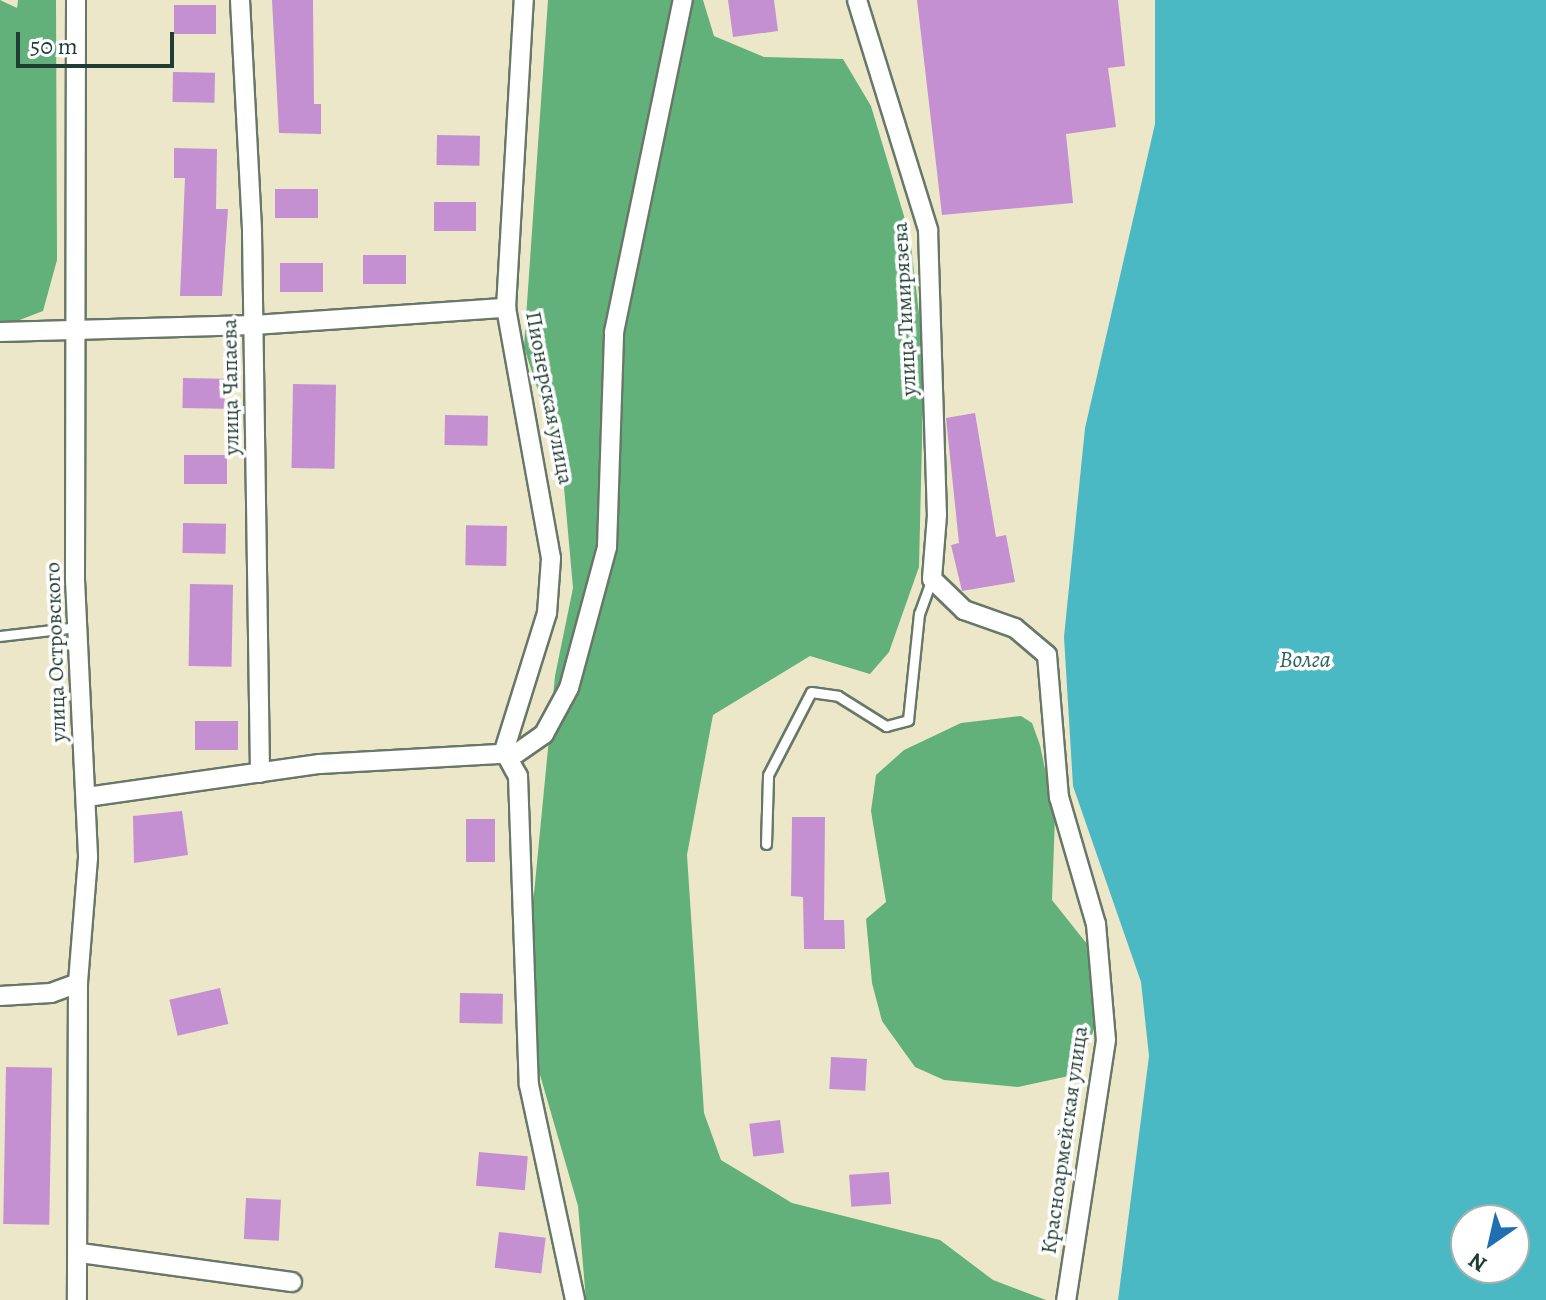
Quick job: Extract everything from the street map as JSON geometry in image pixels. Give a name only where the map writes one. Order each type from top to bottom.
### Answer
[{"type":"street","name":"улица Островского","points":[[76,0],[80,331],[78,627],[87,797],[86,946],[78,983],[80,1253],[77,1300]]},
{"type":"street","name":"улица Чапаева","points":[[240,0],[254,325],[260,773]]},
{"type":"street","name":"Пионерская улица","points":[[504,751],[547,613],[551,558],[506,308],[524,0]]},
{"type":"street","points":[[87,797],[260,773],[529,748],[557,714],[600,576],[610,515],[614,332],[683,0]]},
{"type":"street","name":"улица Тимирязева","points":[[857,0],[928,230],[937,515],[932,579]]},
{"type":"street","points":[[0,332],[254,325],[506,308]]},
{"type":"street","name":"Красноармейская улица","points":[[932,579],[964,610],[1027,635],[1049,665],[1059,797],[1096,924],[1106,1007],[1066,1300]]},
{"type":"street","points":[[504,751],[518,776],[528,1073],[575,1300]]},
{"type":"street","points":[[0,996],[51,993],[78,983]]},
{"type":"street","points":[[80,1253],[292,1282]]},
{"type":"lane","points":[[766,844],[768,775],[811,692],[838,696],[886,726],[908,720],[919,614],[932,579]]},
{"type":"lane","points":[[0,636],[78,627]]},
{"type":"green space","points":[[0,0],[17,8],[18,0],[56,0],[57,260],[43,311],[17,321],[0,322]]},
{"type":"green space","points":[[548,0],[703,0],[714,36],[764,57],[843,59],[871,106],[910,236],[924,357],[919,567],[889,652],[870,674],[810,656],[713,715],[687,855],[704,1113],[721,1160],[792,1203],[940,1240],[993,1280],[1046,1300],[586,1300],[578,1206],[538,1068],[530,935],[555,676],[573,588],[562,465],[524,347]]},
{"type":"green space","points":[[1021,716],[1032,723],[1040,745],[1055,817],[1052,900],[1087,944],[1098,1018],[1078,1074],[1018,1087],[944,1080],[915,1067],[882,1021],[872,983],[866,919],[886,902],[871,811],[876,775],[904,750],[961,723]]},
{"type":"water","name":"Волга","points":[[1155,0],[1546,0],[1546,1300],[1118,1300],[1149,1056],[1141,982],[1073,786],[1064,637],[1085,428],[1155,124]]},
{"type":"building","points":[[272,0],[313,0],[314,104],[321,104],[321,134],[279,133]]},
{"type":"building","points":[[728,0],[774,0],[778,31],[733,37]]},
{"type":"building","points":[[917,0],[1118,0],[1125,66],[1108,68],[1116,127],[1066,134],[1073,203],[942,215]]},
{"type":"building","points":[[174,5],[216,5],[216,34],[174,34]]},
{"type":"building","points":[[173,72],[215,73],[214,103],[172,102]]},
{"type":"building","points":[[437,135],[480,136],[479,166],[436,165]]},
{"type":"building","points":[[174,148],[217,149],[216,209],[228,209],[222,296],[180,296],[185,178],[174,178]]},
{"type":"building","points":[[275,189],[318,189],[318,218],[275,218]]},
{"type":"building","points":[[434,202],[476,202],[476,231],[434,231]]},
{"type":"building","points":[[363,255],[406,255],[406,284],[363,284]]},
{"type":"building","points":[[280,263],[323,263],[323,292],[280,292]]},
{"type":"building","points":[[183,378],[225,379],[224,409],[182,408]]},
{"type":"building","points":[[293,384],[336,385],[335,469],[292,468]]},
{"type":"building","points":[[975,413],[996,537],[1006,535],[1015,582],[962,591],[951,545],[959,543],[946,418]]},
{"type":"building","points":[[445,415],[488,416],[487,446],[444,445]]},
{"type":"building","points":[[184,455],[227,455],[227,484],[184,484]]},
{"type":"building","points":[[183,523],[226,524],[225,554],[182,553]]},
{"type":"building","points":[[466,525],[507,526],[506,566],[465,565]]},
{"type":"building","points":[[190,584],[233,585],[232,667],[189,666]]},
{"type":"building","points":[[195,721],[238,721],[238,750],[195,750]]},
{"type":"building","points":[[182,811],[188,855],[134,863],[133,816]]},
{"type":"building","points":[[792,817],[825,817],[824,920],[844,920],[845,949],[804,949],[803,897],[791,896]]},
{"type":"building","points":[[466,819],[495,819],[495,862],[466,862]]},
{"type":"building","points":[[220,988],[228,1024],[178,1036],[169,1000]]},
{"type":"building","points":[[460,993],[503,994],[502,1024],[459,1023]]},
{"type":"building","points":[[831,1057],[867,1059],[865,1091],[829,1089]]},
{"type":"building","points":[[6,1067],[52,1068],[49,1225],[3,1224]]},
{"type":"building","points":[[780,1120],[784,1153],[753,1157],[749,1124]]},
{"type":"building","points":[[479,1152],[528,1156],[525,1190],[476,1186]]},
{"type":"building","points":[[889,1172],[891,1204],[851,1207],[849,1175]]},
{"type":"building","points":[[246,1198],[281,1200],[279,1241],[244,1239]]},
{"type":"building","points":[[499,1232],[546,1238],[541,1273],[495,1268]]}]
